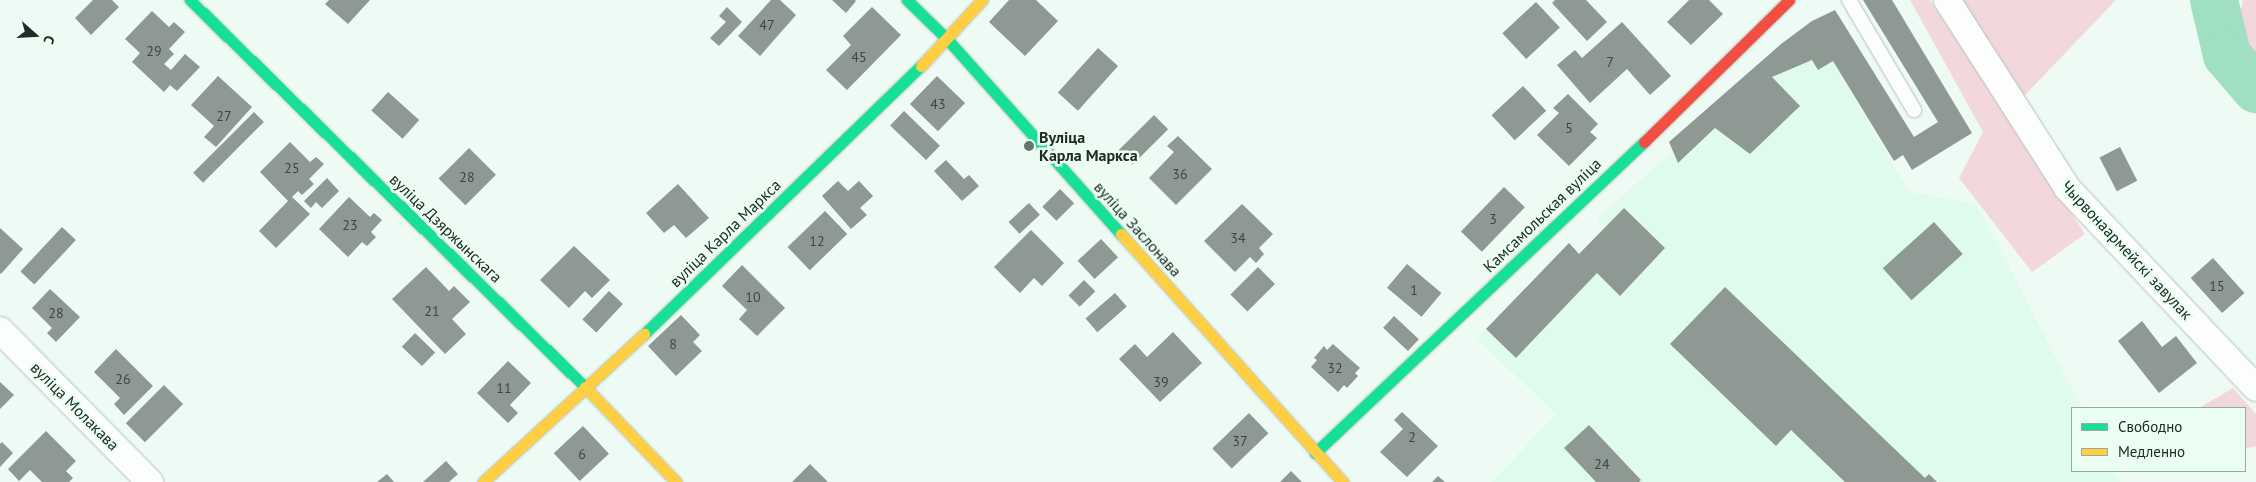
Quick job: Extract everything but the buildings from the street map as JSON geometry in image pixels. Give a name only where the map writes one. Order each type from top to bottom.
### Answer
[{"type":"street","name":"вуліца Дзяржынскага","points":[[190,0],[587,389],[676,482]]},
{"type":"street","name":"вуліца Заслонава","points":[[907,0],[948,40],[1343,482]]},
{"type":"street","name":"вуліца Карла Маркса","points":[[483,482],[587,389],[948,40],[982,0]]},
{"type":"street","name":"Камсамольская вуліца","points":[[1316,453],[1716,74],[1789,0]]},
{"type":"street","name":"Чырвонаармейскі завулак","points":[[1947,0],[2068,188],[2256,388]]},
{"type":"street","name":"вуліца Молакава","points":[[0,330],[150,482]]},
{"type":"lane","points":[[1849,0],[1914,110]]},
{"type":"shaded area","points":[[1910,0],[1930,0],[2085,234],[2032,272],[1959,178],[1983,132]]},
{"type":"shaded area","points":[[1959,0],[2116,0],[2024,96]]},
{"type":"shaded area","points":[[2243,0],[2256,0],[2256,59],[2235,36]]},
{"type":"shaded area","points":[[1812,60],[1818,70],[1833,61],[1909,192],[1976,204],[2081,407],[2071,407],[2071,472],[2115,472],[2120,482],[1491,482],[1556,415],[1477,338],[1569,243],[1580,254],[1604,228],[1597,218],[1670,154],[1679,163],[1772,77]]},
{"type":"shaded area","points":[[2233,388],[2256,414],[2256,446],[2246,449],[2246,407],[2201,407]]},
{"type":"waterway","points":[[2214,0],[2227,55],[2256,89]]},
{"type":"traffic: fast","points":[[190,0],[585,387]]},
{"type":"traffic: fast","points":[[907,0],[948,40],[1121,234]]},
{"type":"traffic: fast","points":[[644,334],[921,66]]},
{"type":"traffic: fast","points":[[1315,453],[1644,142]]},
{"type":"traffic: slow","points":[[921,66],[982,0]]},
{"type":"traffic: slow","points":[[1121,234],[1343,482]]},
{"type":"traffic: slow","points":[[483,482],[644,334]]},
{"type":"traffic: slow","points":[[585,387],[676,482]]},
{"type":"traffic: jam","points":[[1644,142],[1789,0]]},
{"type":"place","name":"Вуліца Карла Маркса","points":[[1029,146]]}]
